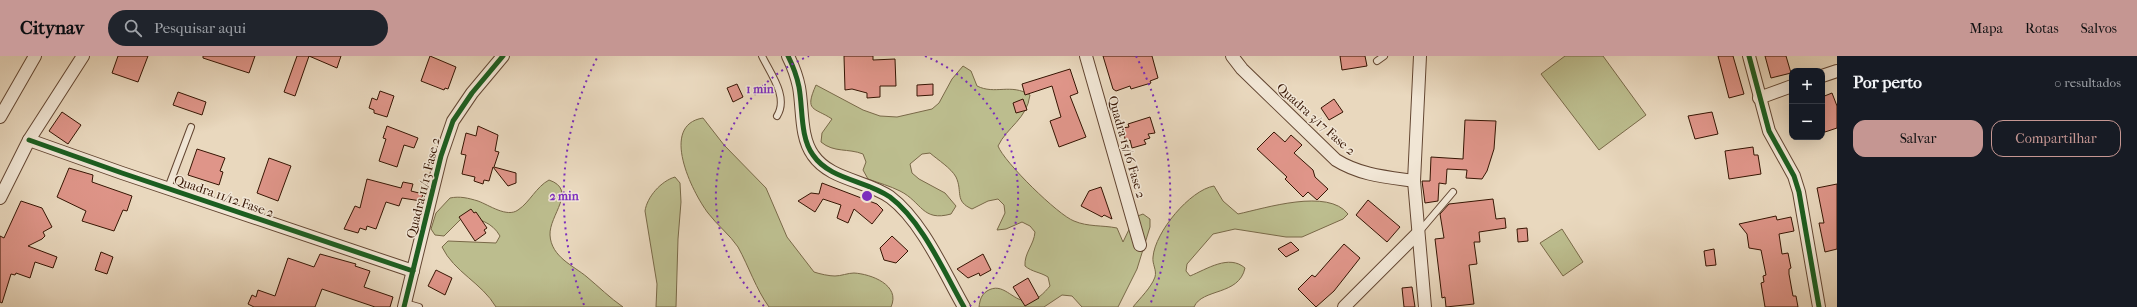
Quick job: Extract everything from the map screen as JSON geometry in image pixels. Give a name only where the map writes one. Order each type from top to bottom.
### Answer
[{"type":"street","points":[[0,116],[35,56]]},
{"type":"street","points":[[0,198],[29,140],[83,56]]},
{"type":"street","name":"Quadra 11/13 Fase 2","points":[[404,305],[414,271],[441,156],[453,121],[472,92],[503,56]]},
{"type":"street","points":[[788,56],[799,87],[804,131],[812,154],[832,172],[877,190],[895,201],[920,230],[964,307]]},
{"type":"street","name":"Quadra 15/16 Fase 2","points":[[1086,56],[1140,246]]},
{"type":"street","points":[[1420,56],[1414,181],[1417,234],[1425,307]]},
{"type":"street","points":[[1749,56],[1769,131],[1794,176],[1799,192],[1819,307]]},
{"type":"street","name":"Quadra 3/17 Fase 2","points":[[1233,58],[1336,160],[1354,170],[1374,176],[1414,181]]},
{"type":"street","points":[[1825,75],[1837,71]]},
{"type":"street","points":[[1759,98],[1789,87]]},
{"type":"street","name":"Quadra 11/12 Fase 2","points":[[29,140],[414,271]]},
{"type":"street","points":[[1344,307],[1417,234]]},
{"type":"lane","points":[[762,56],[782,98],[781,108],[776,116]]},
{"type":"lane","points":[[1377,61],[1384,56]]},
{"type":"lane","points":[[168,188],[190,127]]},
{"type":"lane","points":[[1417,234],[1452,192]]},
{"type":"lane","points":[[404,305],[419,307]]},
{"type":"green space","points":[[1565,56],[1603,56],[1646,115],[1599,150],[1541,74]]},
{"type":"green space","points":[[963,66],[971,71],[977,86],[990,90],[1016,90],[1030,95],[1021,117],[1006,133],[998,146],[1002,154],[1020,175],[1056,209],[1066,217],[1079,223],[1117,228],[1123,242],[1135,217],[1143,214],[1150,219],[1150,227],[1137,269],[1118,307],[1082,307],[1072,296],[1062,295],[1044,307],[979,307],[983,294],[993,289],[998,288],[1022,300],[1031,301],[1043,294],[1050,286],[1048,277],[1030,270],[1025,266],[1026,257],[1035,232],[1030,226],[1022,222],[1006,229],[997,230],[1005,213],[1004,205],[998,199],[988,201],[972,209],[966,206],[961,199],[958,182],[954,174],[948,167],[930,153],[922,154],[910,164],[912,173],[919,179],[945,193],[956,206],[951,214],[941,216],[928,213],[900,191],[868,179],[863,170],[866,162],[863,154],[831,148],[821,142],[822,133],[832,119],[813,108],[811,104],[816,85],[863,110],[880,116],[897,117],[932,109],[939,103],[952,79]]},
{"type":"green space","points":[[703,118],[724,145],[766,188],[787,237],[814,272],[835,276],[854,273],[876,278],[883,282],[892,293],[893,299],[891,307],[769,307],[760,293],[738,247],[708,213],[701,203],[688,176],[683,160],[681,146],[683,133],[690,123]]},
{"type":"green space","points":[[675,177],[680,183],[681,202],[678,239],[676,307],[656,307],[657,284],[645,211],[649,200],[656,190],[665,182]]},
{"type":"green space","points":[[549,180],[557,184],[561,190],[562,197],[551,227],[551,243],[554,249],[564,260],[623,307],[496,307],[483,291],[454,264],[442,247],[448,241],[496,243],[500,236],[497,231],[485,222],[464,216],[444,236],[435,235],[431,229],[436,213],[450,198],[467,198],[509,213],[522,207],[544,183]]},
{"type":"green space","points":[[1214,186],[1223,201],[1238,214],[1296,202],[1312,201],[1326,202],[1339,206],[1348,214],[1343,219],[1302,237],[1286,237],[1235,229],[1213,234],[1187,264],[1186,271],[1190,276],[1218,264],[1232,262],[1245,268],[1241,277],[1236,283],[1228,288],[1204,297],[1198,301],[1194,307],[1133,307],[1148,289],[1155,277],[1153,257],[1155,247],[1167,225],[1175,214],[1195,195]]},
{"type":"green space","points":[[1562,229],[1583,262],[1563,276],[1540,243]]},
{"type":"building","points":[[118,56],[148,56],[138,82],[112,73]]},
{"type":"building","points":[[203,56],[255,56],[249,73],[203,58]]},
{"type":"building","points":[[297,56],[309,56],[295,96],[284,92]]},
{"type":"building","points":[[309,56],[341,56],[337,68]]},
{"type":"building","points":[[430,56],[456,67],[448,89],[445,88],[444,90],[421,81]]},
{"type":"building","points":[[844,56],[873,56],[873,60],[895,59],[896,86],[880,86],[880,97],[867,98],[867,93],[852,89],[845,90]]},
{"type":"building","points":[[1103,56],[1152,56],[1158,78],[1150,81],[1151,83],[1131,89],[1130,86],[1116,91],[1113,89]]},
{"type":"building","points":[[1340,56],[1365,56],[1367,66],[1342,70]]},
{"type":"building","points":[[1718,56],[1733,56],[1744,94],[1729,98]]},
{"type":"building","points":[[1765,56],[1786,56],[1790,68],[1789,74],[1771,78]]},
{"type":"building","points":[[1070,69],[1078,93],[1070,96],[1086,137],[1059,147],[1050,121],[1061,117],[1052,86],[1025,95],[1022,84]]},
{"type":"building","points":[[737,84],[743,97],[733,102],[727,88]]},
{"type":"building","points":[[933,84],[933,95],[917,96],[917,85]]},
{"type":"building","points":[[380,91],[394,96],[387,117],[374,113],[374,110],[369,108],[372,98],[377,100]]},
{"type":"building","points":[[178,92],[206,102],[202,115],[173,105]]},
{"type":"building","points":[[1832,93],[1837,106],[1837,128],[1825,132],[1825,104],[1825,96]]},
{"type":"building","points":[[1023,99],[1027,110],[1016,113],[1013,103]]},
{"type":"building","points":[[1334,99],[1343,112],[1329,120],[1321,108]]},
{"type":"building","points":[[62,112],[81,125],[68,144],[49,131]]},
{"type":"building","points":[[1712,112],[1718,134],[1695,139],[1688,116]]},
{"type":"building","points":[[1150,117],[1155,133],[1148,134],[1150,138],[1144,140],[1146,144],[1132,148],[1130,140],[1126,142],[1122,128],[1129,127],[1128,124]]},
{"type":"building","points":[[1465,120],[1496,121],[1494,149],[1487,171],[1482,179],[1466,178],[1467,170],[1447,169],[1446,184],[1439,183],[1438,201],[1425,203],[1422,181],[1430,181],[1431,157],[1463,159]]},
{"type":"building","points":[[387,126],[418,138],[414,148],[404,145],[397,167],[379,161],[386,139],[383,138]]},
{"type":"building","points":[[478,126],[498,135],[495,151],[499,152],[494,167],[516,173],[516,183],[508,186],[493,167],[489,181],[484,180],[483,184],[474,181],[475,177],[462,174],[466,155],[461,154],[466,133],[476,136]]},
{"type":"building","points":[[1274,132],[1285,142],[1291,135],[1302,145],[1294,153],[1313,170],[1315,177],[1328,189],[1317,200],[1308,192],[1303,197],[1285,179],[1287,177],[1257,149]]},
{"type":"building","points":[[1753,147],[1754,155],[1758,155],[1761,174],[1729,179],[1725,151]]},
{"type":"building","points":[[197,149],[225,158],[220,171],[223,172],[219,185],[188,175]]},
{"type":"building","points":[[269,158],[291,166],[278,201],[257,193]]},
{"type":"building","points":[[69,168],[93,175],[92,182],[132,196],[127,211],[123,210],[114,231],[82,221],[86,211],[57,197]]},
{"type":"building","points":[[367,179],[401,188],[403,182],[413,184],[411,191],[423,194],[421,201],[402,198],[399,206],[386,202],[376,229],[367,226],[366,230],[360,228],[358,233],[344,229],[355,206],[360,208]]},
{"type":"building","points":[[822,183],[877,204],[883,210],[872,224],[854,209],[848,223],[837,218],[841,205],[823,199],[815,212],[798,201],[811,193],[819,194]]},
{"type":"building","points":[[1837,184],[1837,249],[1825,252],[1819,223],[1824,223],[1817,188]]},
{"type":"building","points":[[1101,187],[1112,219],[1104,215],[1102,217],[1081,206],[1089,191]]},
{"type":"building","points":[[1493,199],[1496,219],[1505,218],[1506,228],[1479,232],[1480,242],[1474,242],[1477,264],[1469,265],[1474,304],[1446,307],[1445,297],[1442,298],[1435,239],[1444,238],[1440,214],[1449,204]]},
{"type":"building","points":[[1368,200],[1400,227],[1387,242],[1356,215]]},
{"type":"building","points":[[21,201],[42,208],[52,227],[43,232],[45,236],[42,239],[28,246],[57,257],[53,268],[35,262],[30,278],[16,273],[15,275],[11,274],[2,303],[0,302],[0,236],[4,238]]},
{"type":"building","points":[[471,209],[474,213],[476,212],[487,228],[484,230],[486,233],[475,241],[459,217]]},
{"type":"building","points":[[1776,216],[1777,220],[1791,217],[1794,231],[1779,234],[1782,254],[1788,253],[1791,268],[1789,269],[1789,274],[1793,296],[1796,296],[1798,307],[1765,307],[1761,283],[1764,282],[1763,276],[1766,275],[1761,250],[1749,248],[1747,234],[1739,224]]},
{"type":"building","points":[[1527,228],[1528,241],[1518,242],[1517,229]]},
{"type":"building","points":[[892,236],[908,251],[896,263],[884,260],[880,248]]},
{"type":"building","points":[[1291,242],[1299,250],[1286,257],[1278,249]]},
{"type":"building","points":[[1344,244],[1360,258],[1334,291],[1316,307],[1298,289],[1312,275],[1315,277]]},
{"type":"building","points":[[1714,249],[1716,265],[1706,266],[1704,251]]},
{"type":"building","points":[[101,252],[113,257],[107,274],[95,270]]},
{"type":"building","points":[[320,254],[356,264],[355,266],[370,271],[364,287],[393,297],[390,307],[375,307],[322,289],[315,307],[254,307],[248,304],[252,295],[256,297],[258,290],[275,296],[288,258],[314,267]]},
{"type":"building","points":[[983,254],[991,270],[980,276],[979,273],[968,278],[957,269]]},
{"type":"building","points":[[436,270],[452,278],[445,295],[428,286]]},
{"type":"building","points":[[1028,278],[1039,298],[1025,306],[1013,287]]},
{"type":"building","points":[[1412,287],[1415,307],[1404,307],[1402,288]]},
{"type":"cycle path","points":[[404,307],[441,156],[453,121],[472,93],[503,56]]},
{"type":"cycle path","points":[[788,56],[795,72],[799,87],[806,140],[813,155],[829,170],[880,191],[902,207],[932,248],[964,307]]},
{"type":"cycle path","points":[[1749,56],[1769,131],[1794,176],[1799,192],[1819,307]]},
{"type":"cycle path","points":[[29,140],[122,173],[413,271]]}]
